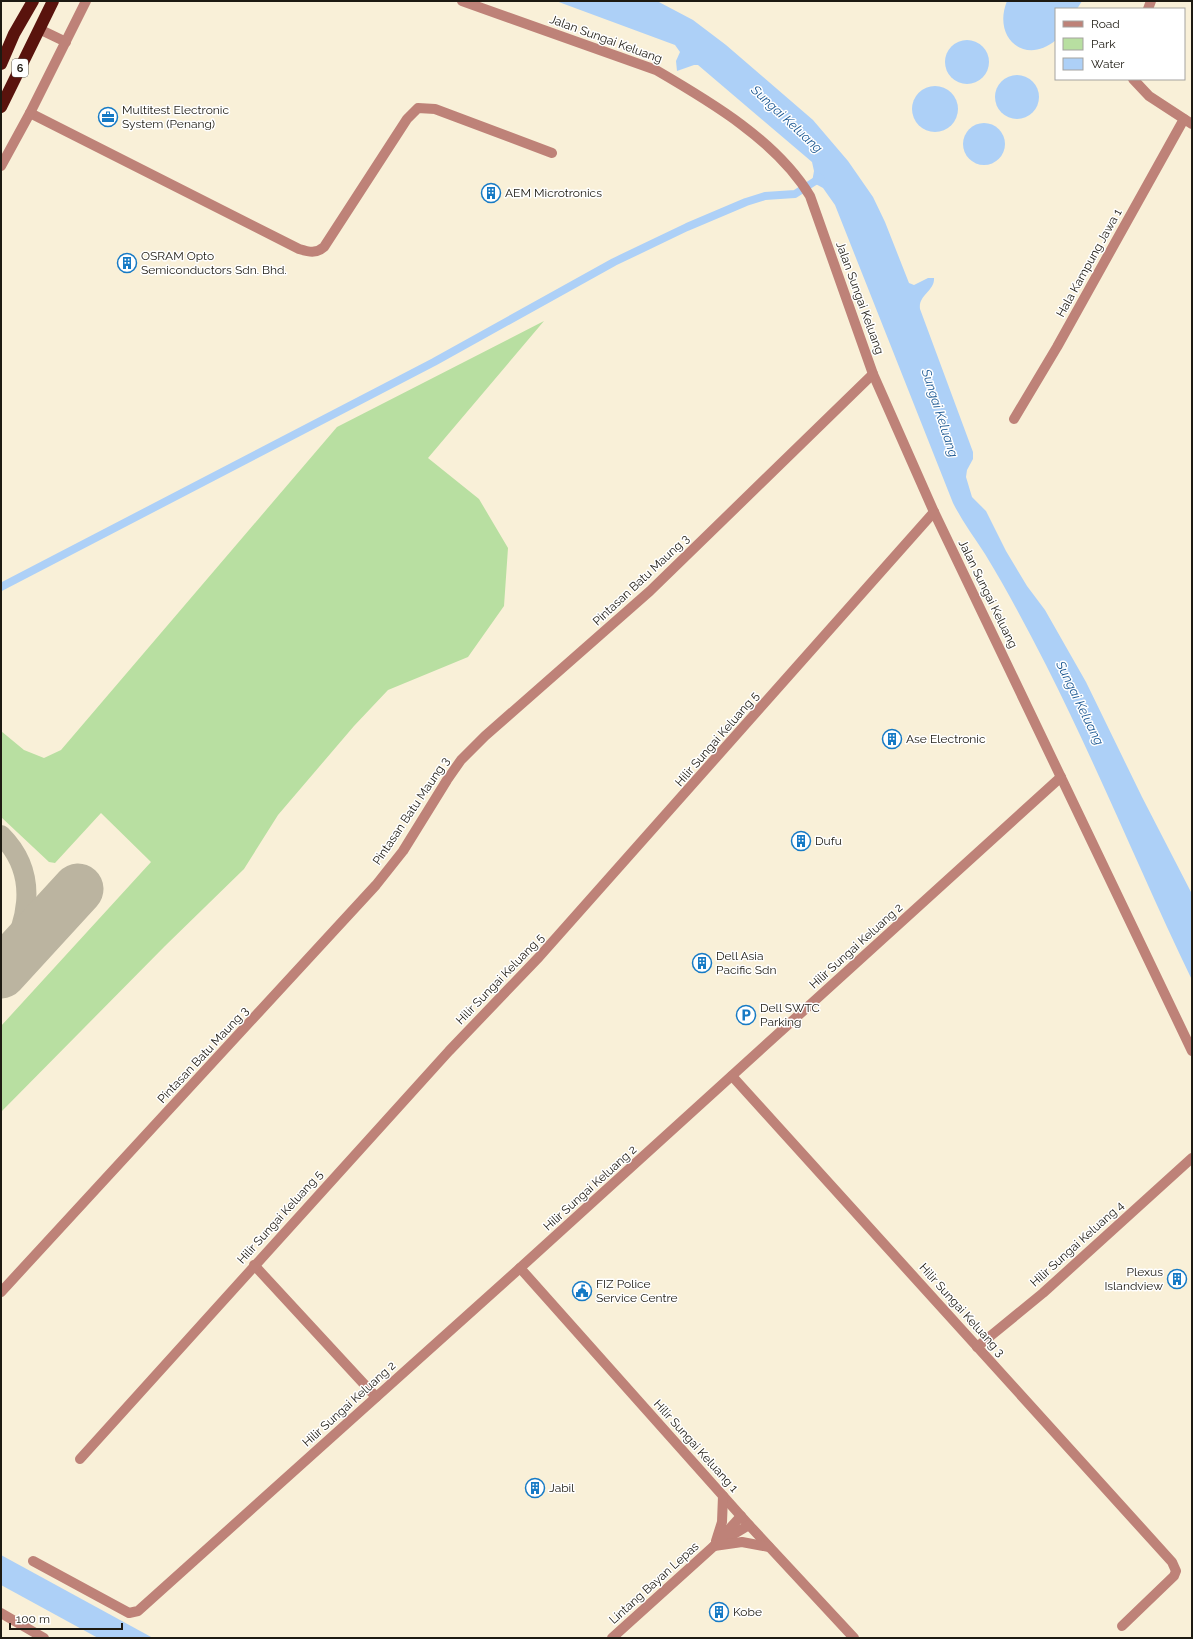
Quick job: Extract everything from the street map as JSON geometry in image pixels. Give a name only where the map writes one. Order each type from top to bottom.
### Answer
[{"type":"highway","name":"6","points":[[1,64],[14,34],[33,1]]},
{"type":"highway","name":"6","points":[[1,107],[53,1]]},
{"type":"street","points":[[1,166],[30,113],[86,1]]},
{"type":"street","name":"Jalan Sungai Keluang","points":[[462,1],[656,70],[684,86],[732,118],[770,148],[792,169],[810,196],[873,374],[934,512],[1192,1051]]},
{"type":"street","points":[[39,29],[66,42]]},
{"type":"street","points":[[1134,80],[1149,96],[1188,122]]},
{"type":"street","points":[[30,113],[299,249],[309,252],[319,252],[324,247],[407,119],[418,108],[435,109],[552,153]]},
{"type":"street","name":"Hala Kampung Jawa 1","points":[[1014,419],[1057,348],[1188,122]]},
{"type":"street","name":"Pintasan Batu Maung 3","points":[[1,1292],[376,885],[403,852],[446,780],[461,760],[485,736],[650,591],[873,374]]},
{"type":"street","name":"Hilir Sungai Keluang 5","points":[[80,1459],[449,1051],[539,957],[934,512]]},
{"type":"street","name":"Hilir Sungai Keluang 2","points":[[33,1561],[133,1614],[520,1268],[1061,777]]},
{"type":"street","name":"Hilir Sungai Keluang 3","points":[[732,1076],[1175,1566],[1174,1576],[1122,1626]]},
{"type":"street","name":"Hilir Sungai Keluang 4","points":[[977,1347],[1043,1293],[1192,1158]]},
{"type":"street","points":[[254,1265],[376,1397]]},
{"type":"street","name":"Hilir Sungai Keluang 1","points":[[520,1268],[749,1525],[854,1638]]},
{"type":"street","points":[[723,1496],[722,1522],[714,1546],[742,1542],[769,1547]]},
{"type":"street","name":"Lintang Bayan Lepas","points":[[612,1638],[714,1546],[741,1516]]},
{"type":"street","name":"Lintang Bayan Lepas","points":[[714,1546],[749,1525]]},
{"type":"street","points":[[1,1613],[44,1638]]},
{"type":"green space","points":[[544,321],[428,458],[479,499],[508,548],[504,606],[468,657],[388,690],[354,726],[278,815],[244,869],[165,946],[1,1112],[1,1026],[151,862],[101,813],[55,863],[49,862],[1,817],[1,731],[24,750],[44,758],[61,750],[337,427]]},
{"type":"water","name":"Sungai Keluang","points":[[556,1],[657,1],[693,20],[726,45],[813,120],[848,161],[873,197],[885,222],[909,283],[914,285],[928,278],[934,278],[932,286],[921,300],[920,309],[973,452],[973,459],[967,470],[966,477],[972,497],[986,511],[1006,551],[1027,586],[1045,610],[1086,682],[1142,797],[1192,894],[1192,980],[1084,743],[1046,665],[1001,581],[953,503],[835,205],[823,188],[812,182],[814,171],[812,162],[698,65],[677,71],[676,61],[680,52],[675,45]]},
{"type":"water","points":[[1007,1],[1082,1],[1078,8],[1055,8],[1055,41],[1044,47],[1033,50],[1023,49],[1014,44],[1008,36],[1004,26],[1004,14]]},
{"type":"water","points":[[963,40],[971,40],[983,46],[989,58],[989,66],[983,78],[971,84],[963,84],[951,78],[945,66],[945,58],[951,46]]},
{"type":"water","points":[[1017,75],[1029,79],[1035,85],[1039,97],[1035,109],[1029,115],[1017,119],[1005,115],[999,109],[995,97],[999,85],[1005,79]]},
{"type":"water","points":[[935,86],[948,90],[954,96],[958,109],[954,122],[948,128],[935,132],[922,128],[916,122],[912,109],[916,96],[922,90]]},
{"type":"water","points":[[980,123],[988,123],[996,126],[1002,132],[1005,144],[1002,156],[996,162],[988,165],[980,165],[972,162],[966,156],[963,148],[963,140],[966,132],[972,126]]},
{"type":"water","points":[[1,1555],[153,1638],[98,1638],[1,1585]]},
{"type":"waterway","points":[[1,587],[434,362],[614,262],[687,227],[746,202],[765,196],[795,194],[820,178]]},
{"type":"taxiway","points":[[1,835],[14,851],[22,867],[26,884],[26,902],[18,937],[1,971]]},
{"type":"runway","points":[[1,973],[78,889]]},
{"type":"place","name":"Multitest Electronic System (Penang)","points":[[108,117]]},
{"type":"place","name":"AEM Microtronics","points":[[491,193]]},
{"type":"place","name":"OSRAM Opto Semiconductors Sdn. Bhd.","points":[[127,263]]},
{"type":"place","name":"Ase Electronic","points":[[892,739]]},
{"type":"place","name":"Dufu","points":[[801,841]]},
{"type":"place","name":"Dell Asia Pacific Sdn","points":[[702,963]]},
{"type":"place","name":"Dell SWTC Parking","points":[[746,1015]]},
{"type":"place","name":"Plexus Islandview","points":[[1177,1279]]},
{"type":"place","name":"FIZ Police Service Centre","points":[[582,1291]]},
{"type":"place","name":"Jabil","points":[[535,1488]]},
{"type":"place","name":"Kobe","points":[[719,1612]]}]
